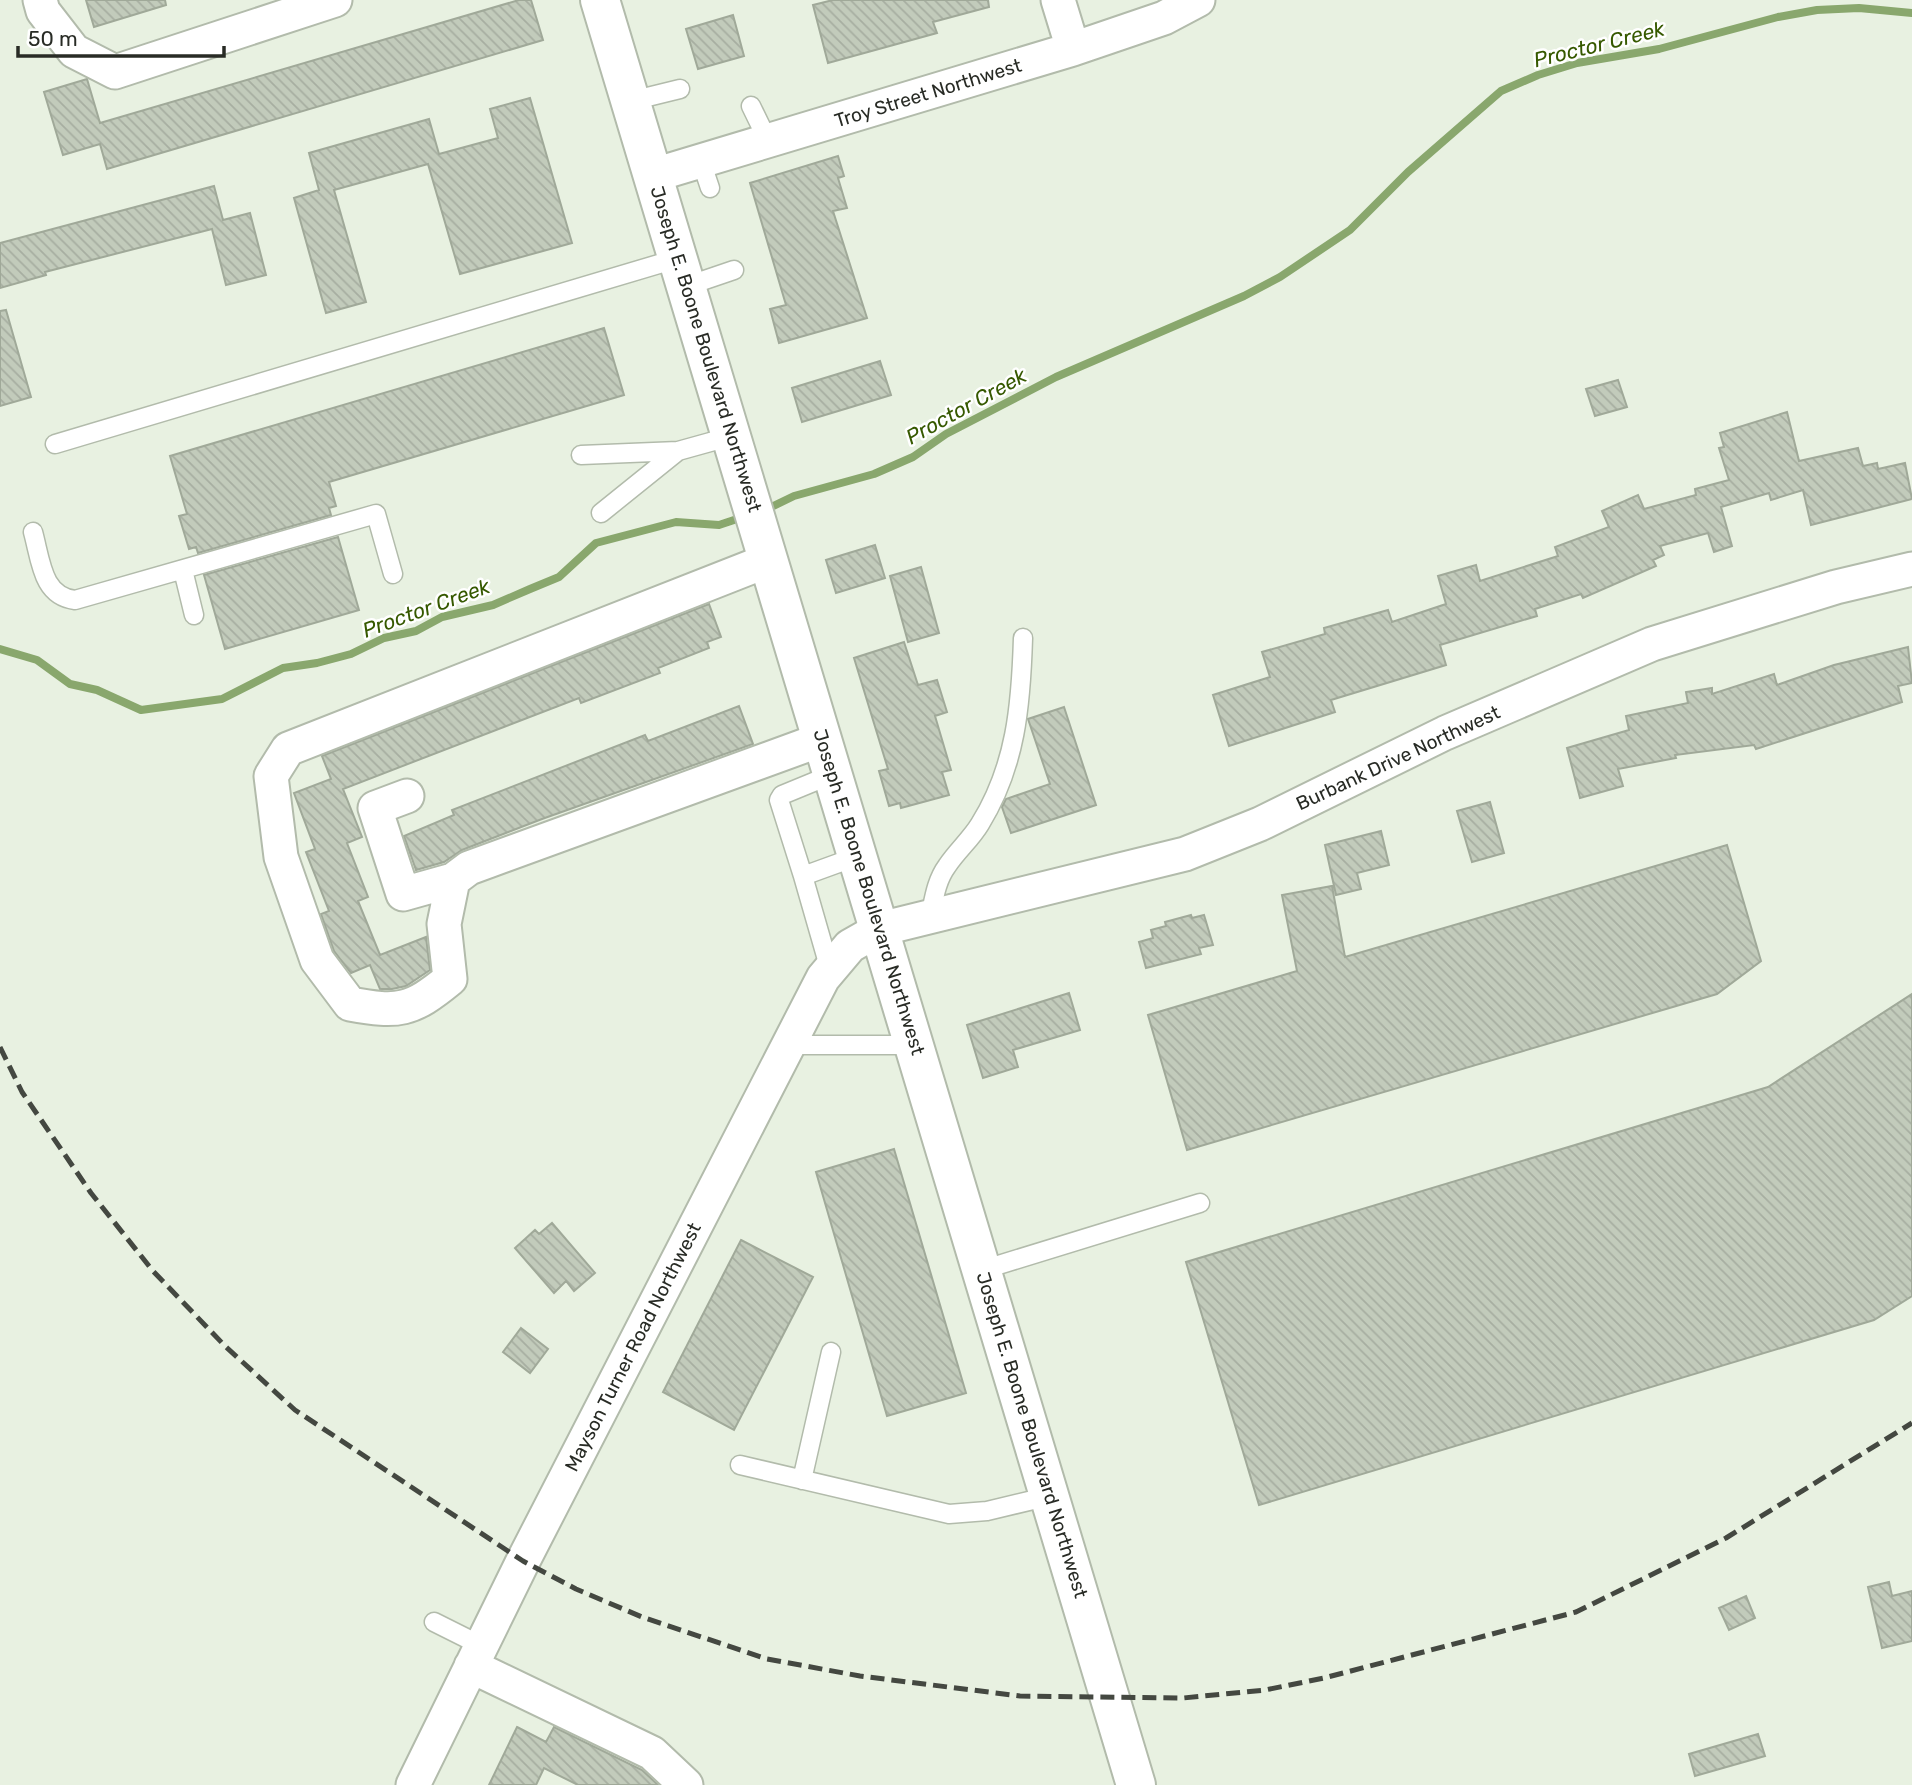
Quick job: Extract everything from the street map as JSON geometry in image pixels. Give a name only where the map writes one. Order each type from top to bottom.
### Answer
[{"type":"main road","name":"Joseph E. Boone Boulevard Northwest","points":[[600,0],[748,485],[1136,1785]]},
{"type":"street","points":[[40,0],[43,11],[74,51],[115,72],[335,0]]},
{"type":"street","points":[[1058,0],[1073,49]]},
{"type":"street","name":"Troy Street Northwest","points":[[654,175],[706,174],[768,141],[1073,49],[1164,18],[1198,0]]},
{"type":"street","points":[[453,880],[444,924],[450,979],[423,1002],[388,1011],[350,1004],[317,960],[281,857],[271,776],[288,748],[765,547]]},
{"type":"street","name":"Burbank Drive Northwest","points":[[880,929],[1185,854],[1260,824],[1445,733],[1652,644],[1836,587],[1912,569]]},
{"type":"street","points":[[407,796],[375,808],[402,894],[453,880],[469,868],[828,757]]},
{"type":"street","name":"Mayson Turner Road Northwest","points":[[413,1785],[476,1656],[789,1045],[830,970],[850,946],[880,929]]},
{"type":"street","points":[[476,1656],[652,1753],[686,1785]]},
{"type":"lane","points":[[631,101],[680,89]]},
{"type":"lane","points":[[751,106],[768,141]]},
{"type":"lane","points":[[55,444],[683,272],[734,270]]},
{"type":"lane","points":[[581,455],[678,451],[732,436]]},
{"type":"lane","points":[[600,513],[678,451]]},
{"type":"lane","points":[[33,533],[49,587],[60,598],[75,600],[376,514],[393,574]]},
{"type":"lane","points":[[183,570],[194,615]]},
{"type":"lane","points":[[930,917],[937,884],[946,867],[980,825],[1005,771],[1021,710],[1023,638]]},
{"type":"lane","points":[[828,757],[779,800],[830,970]]},
{"type":"lane","points":[[803,876],[858,856]]},
{"type":"lane","points":[[789,1045],[914,1045]]},
{"type":"lane","points":[[982,1270],[1200,1203]]},
{"type":"lane","points":[[802,1479],[831,1352]]},
{"type":"lane","points":[[740,1465],[949,1514],[987,1511],[1050,1496]]},
{"type":"lane","points":[[434,1622],[476,1656]]},
{"type":"building","points":[[86,0],[165,0],[166,5],[94,27]]},
{"type":"building","points":[[519,0],[531,0],[543,40],[107,169],[100,144],[63,155],[44,92],[87,79],[100,123]]},
{"type":"building","points":[[833,0],[988,0],[989,7],[933,22],[937,33],[828,63],[813,5]]},
{"type":"building","points":[[733,15],[744,56],[698,69],[686,29]]},
{"type":"building","points":[[530,98],[572,243],[460,274],[428,164],[334,190],[366,302],[326,313],[294,198],[319,190],[309,153],[429,119],[439,154],[498,138],[490,109]]},
{"type":"building","points":[[838,156],[844,176],[838,178],[847,208],[833,211],[867,318],[779,343],[770,309],[786,305],[750,183]]},
{"type":"building","points":[[214,186],[223,220],[250,213],[266,275],[226,285],[212,229],[45,272],[46,275],[0,288],[0,243]]},
{"type":"building","points":[[6,310],[31,397],[0,406],[0,311]]},
{"type":"building","points":[[604,328],[624,395],[329,482],[336,506],[329,508],[331,515],[198,553],[196,547],[189,549],[179,516],[187,514],[170,456]]},
{"type":"building","points":[[880,361],[891,395],[802,422],[792,388]]},
{"type":"building","points":[[1618,380],[1627,407],[1595,416],[1586,389]]},
{"type":"building","points":[[1787,412],[1799,461],[1858,448],[1863,466],[1877,463],[1878,469],[1905,463],[1912,499],[1811,525],[1803,490],[1771,500],[1769,493],[1721,507],[1732,546],[1714,552],[1708,533],[1660,546],[1664,555],[1653,560],[1656,566],[1583,598],[1581,594],[1535,609],[1537,616],[1440,645],[1446,665],[1331,700],[1335,712],[1229,746],[1213,695],[1270,677],[1262,652],[1325,634],[1324,628],[1388,610],[1392,622],[1446,604],[1438,576],[1476,565],[1480,581],[1558,556],[1555,547],[1609,527],[1602,511],[1638,495],[1644,509],[1696,495],[1695,489],[1729,480],[1719,448],[1724,447],[1720,433]]},
{"type":"building","points":[[338,537],[359,610],[225,649],[204,575]]},
{"type":"building","points":[[875,545],[885,578],[836,593],[826,560]]},
{"type":"building","points":[[921,567],[939,633],[908,642],[890,576]]},
{"type":"building","points":[[709,604],[721,637],[707,642],[709,648],[658,668],[660,673],[581,703],[579,698],[343,789],[362,837],[347,843],[368,897],[358,901],[380,955],[426,937],[430,970],[406,986],[392,989],[380,989],[370,965],[351,973],[334,951],[321,914],[329,911],[306,852],[315,849],[294,793],[331,779],[322,756]]},
{"type":"building","points":[[904,642],[918,685],[937,680],[947,712],[935,716],[951,770],[942,772],[949,795],[901,808],[900,803],[889,806],[879,771],[888,769],[854,658]]},
{"type":"building","points":[[1908,647],[1912,683],[1898,686],[1902,702],[1756,749],[1754,745],[1675,755],[1676,758],[1618,769],[1623,786],[1580,798],[1567,748],[1629,730],[1626,716],[1688,703],[1686,692],[1712,688],[1712,694],[1774,674],[1777,685],[1834,665]]},
{"type":"building","points":[[739,706],[753,744],[542,819],[462,850],[444,862],[416,870],[404,836],[454,815],[452,810],[645,735],[648,741]]},
{"type":"building","points":[[1064,707],[1096,805],[1011,833],[1002,807],[1006,799],[1050,784],[1028,719]]},
{"type":"building","points":[[1490,802],[1504,853],[1472,862],[1457,811]]},
{"type":"building","points":[[1381,831],[1389,865],[1357,873],[1361,889],[1336,895],[1325,845]]},
{"type":"building","points":[[1727,845],[1761,961],[1717,994],[1187,1150],[1148,1015],[1297,971],[1282,895],[1332,886],[1345,957]]},
{"type":"building","points":[[1191,915],[1192,918],[1204,915],[1213,945],[1199,948],[1201,954],[1146,968],[1139,942],[1153,938],[1151,930],[1166,926],[1165,922]]},
{"type":"building","points":[[1069,993],[1080,1030],[1013,1050],[1018,1067],[983,1078],[967,1025]]},
{"type":"building","points":[[1912,994],[1912,1296],[1874,1320],[1259,1505],[1186,1262],[1768,1087]]},
{"type":"building","points":[[894,1149],[966,1393],[887,1416],[816,1172]]},
{"type":"building","points":[[552,1223],[595,1273],[574,1291],[566,1281],[554,1293],[515,1248],[535,1230],[539,1234]]},
{"type":"building","points":[[741,1240],[813,1277],[734,1430],[663,1392]]},
{"type":"building","points":[[521,1328],[548,1349],[530,1373],[503,1352]]},
{"type":"building","points":[[1889,1582],[1892,1596],[1912,1591],[1912,1641],[1882,1648],[1868,1587]]},
{"type":"building","points":[[1746,1596],[1755,1618],[1729,1630],[1719,1608]]},
{"type":"building","points":[[517,1727],[546,1742],[554,1727],[642,1770],[658,1785],[578,1785],[544,1768],[536,1785],[489,1785]]},
{"type":"building","points":[[1758,1734],[1765,1756],[1695,1776],[1689,1754]]},
{"type":"waterway","name":"Proctor Creek","points":[[765,510],[794,496],[874,474],[913,457],[946,434],[1056,377],[1244,296],[1280,277],[1350,230],[1408,172],[1501,91],[1538,75],[1577,63],[1659,49],[1778,17],[1817,10],[1859,8],[1912,13]]},
{"type":"waterway","name":"Proctor Creek","points":[[0,649],[37,660],[70,684],[97,690],[141,710],[222,699],[283,668],[351,654],[384,638],[416,631],[442,617],[493,605],[559,577],[596,543],[676,522],[719,525],[746,516]]},
{"type":"railway","points":[[0,1047],[22,1092],[91,1193],[153,1271],[225,1346],[295,1410],[523,1561],[576,1589],[642,1617],[767,1659],[860,1676],[1020,1696],[1183,1698],[1265,1690],[1324,1678],[1576,1612],[1726,1538],[1912,1423]]}]
